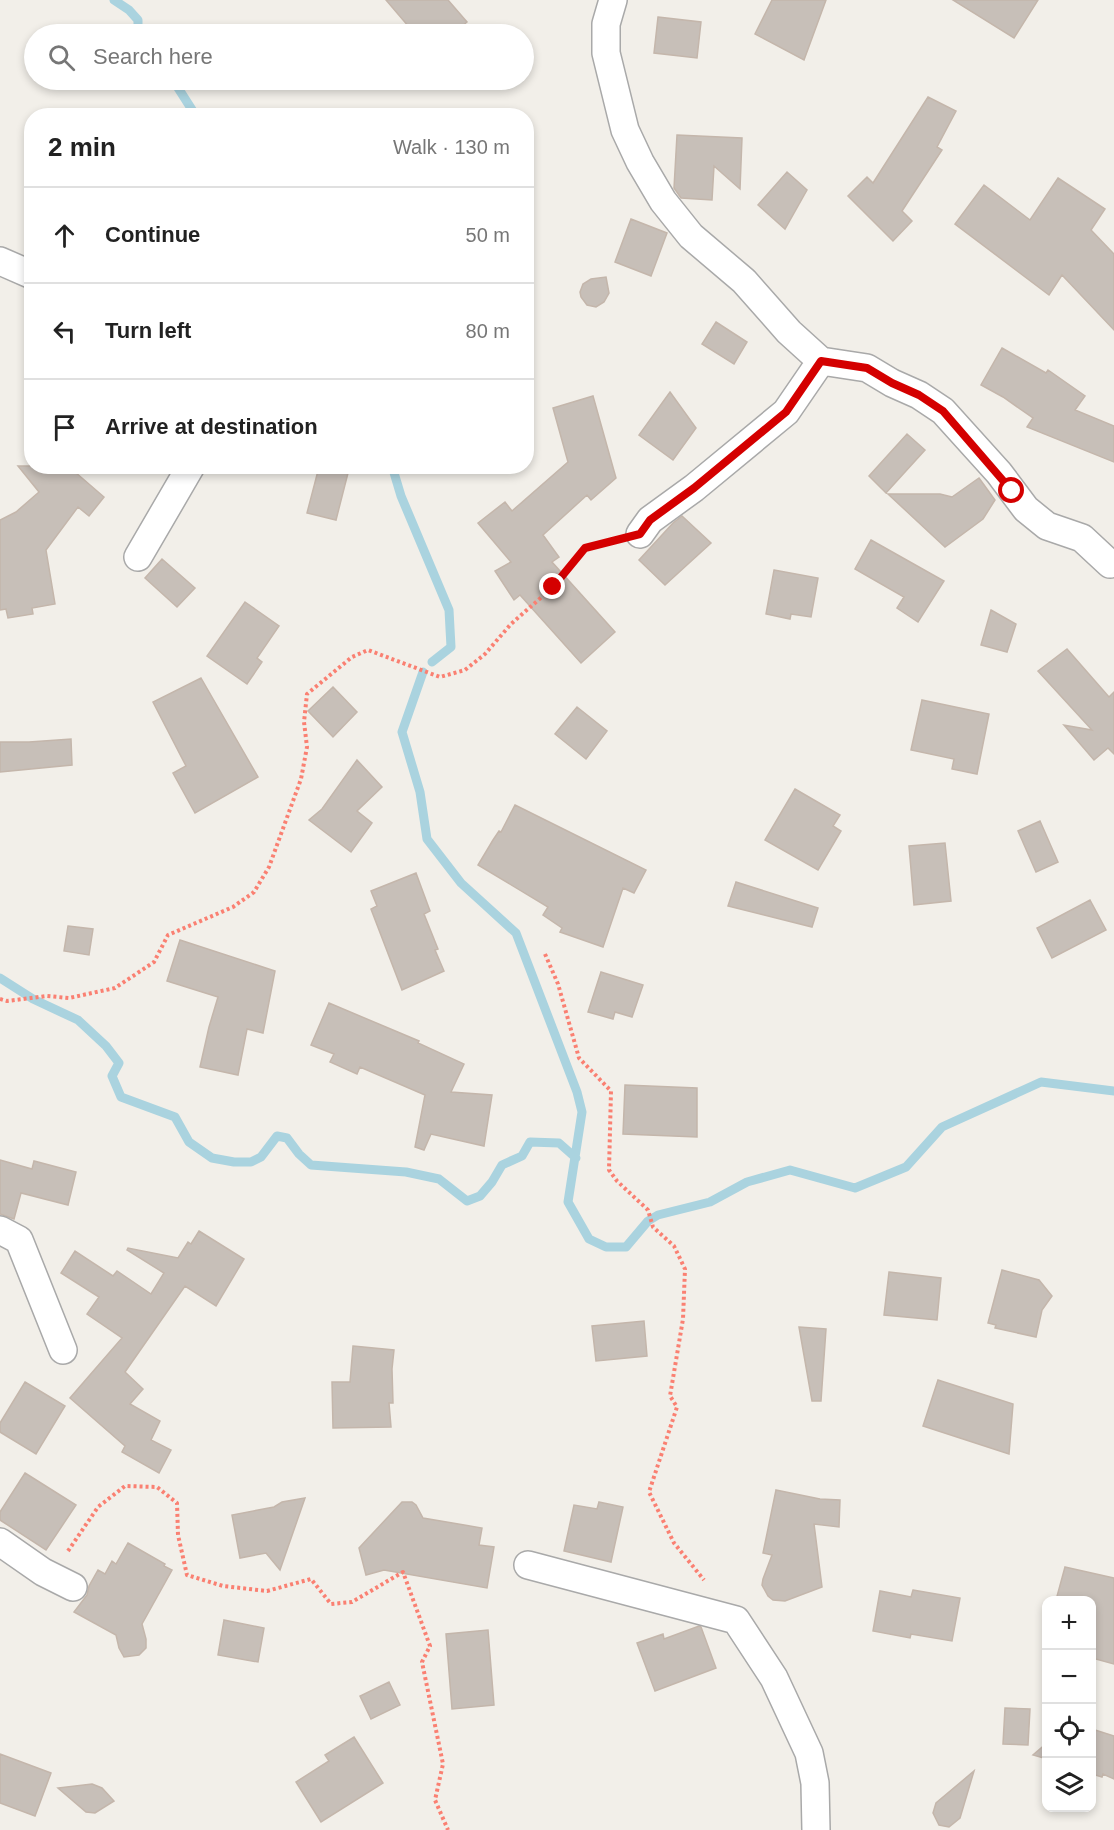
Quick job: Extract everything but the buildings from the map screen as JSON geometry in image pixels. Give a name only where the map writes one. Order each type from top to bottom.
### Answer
[{"type":"street","points":[[613,0],[606,24],[606,53],[625,130],[640,162],[663,201],[692,236],[744,281],[789,332],[821,361],[867,368],[919,395],[943,411],[999,473],[1026,509],[1047,526],[1082,538],[1113,566]]},
{"type":"street","points":[[0,261],[24,272]]},
{"type":"street","points":[[640,534],[650,520],[709,476],[786,412],[821,361]]},
{"type":"street","points":[[138,557],[186,474]]},
{"type":"street","points":[[0,1230],[19,1240],[63,1350]]},
{"type":"street","points":[[0,1542],[43,1572],[73,1587]]},
{"type":"street","points":[[528,1565],[736,1620],[774,1678],[809,1753],[815,1783],[816,1830]]},
{"type":"path","points":[[0,999],[7,1001],[46,996],[69,998],[115,987],[154,962],[168,934],[233,907],[254,892],[269,867],[301,778],[307,747],[304,722],[307,694],[352,657],[368,650],[440,677],[465,670],[485,654],[511,624],[553,587],[585,548],[640,534]]},
{"type":"path","points":[[545,954],[558,984],[579,1058],[611,1091],[609,1170],[617,1181],[648,1210],[653,1227],[674,1246],[685,1269],[683,1318],[670,1396],[677,1407],[648,1492],[674,1543],[736,1620]]},
{"type":"path","points":[[25,1559],[64,1556],[98,1507],[125,1486],[157,1487],[177,1503],[178,1535],[187,1575],[223,1586],[267,1591],[311,1579],[331,1604],[352,1602],[403,1572],[430,1646],[422,1662],[443,1764],[435,1800],[448,1830]]},
{"type":"waterway","points":[[114,0],[129,10],[138,20],[138,24]]},
{"type":"waterway","points":[[179,90],[191,108]]},
{"type":"waterway","points":[[394,474],[401,496],[449,610],[451,647],[432,662]]},
{"type":"waterway","points":[[423,672],[402,732],[420,792],[427,839],[461,883],[516,933],[577,1092],[582,1112],[568,1202],[589,1239],[606,1247],[626,1247],[648,1221],[658,1215],[710,1202],[747,1182],[790,1170],[855,1188],[906,1167],[942,1127],[1041,1082],[1114,1091]]},
{"type":"waterway","points":[[0,978],[33,999],[78,1020],[106,1046],[119,1063],[112,1076],[121,1097],[175,1117],[189,1142],[212,1158],[251,1162],[261,1157],[277,1136],[287,1138],[311,1165],[406,1172],[439,1179],[467,1201],[480,1196],[502,1165],[522,1156],[530,1142],[559,1143],[576,1158]]},
{"type":"route","points":[[553,587],[585,548],[640,534],[650,520],[694,488],[786,412],[821,361],[867,368],[919,395],[943,411],[963,436],[999,473],[1012,491]]}]
